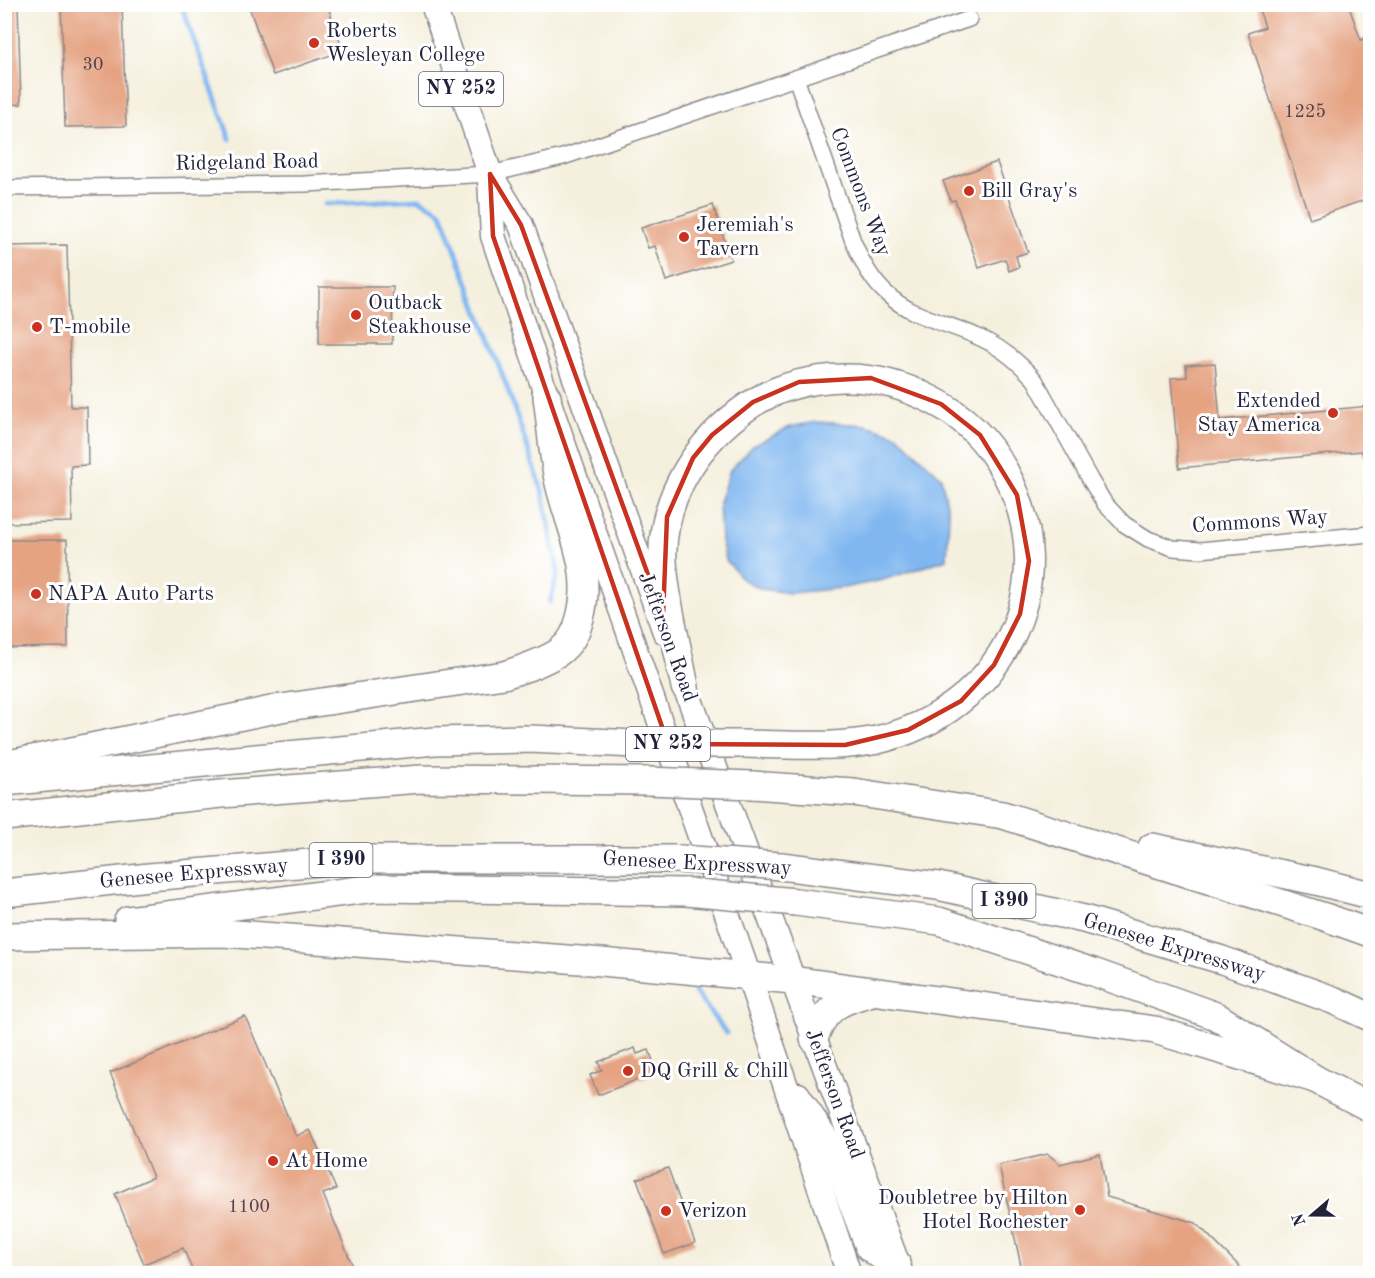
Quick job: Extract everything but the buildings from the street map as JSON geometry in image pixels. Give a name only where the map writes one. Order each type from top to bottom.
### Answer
[{"type":"highway","points":[[4,782],[435,741],[530,739],[635,744],[845,745],[878,739],[908,730],[933,719],[961,701],[984,678],[1008,644],[1020,614],[1029,561],[1025,526],[1017,495],[1000,463],[980,435],[941,404],[902,387],[871,378],[799,382],[753,402],[731,418],[712,435],[693,458],[679,484],[667,517],[663,539],[663,571],[685,687]]},
{"type":"highway","points":[[4,765],[280,708],[504,675],[537,663],[560,651],[571,640],[578,625],[585,600],[585,580],[558,479],[547,397]]},
{"type":"highway","points":[[4,817],[221,794],[421,778],[648,781],[752,785],[853,792],[1003,815],[1371,895]]},
{"type":"highway","points":[[1003,815],[1371,933]]},
{"type":"highway","name":"Genesee Expressway","points":[[4,893],[149,877],[355,859],[679,859],[781,866],[938,886],[1084,919],[1222,960],[1333,1000],[1371,1017]]},
{"type":"highway","points":[[4,936],[375,888],[686,892],[796,902],[939,921],[1216,1016],[1315,1079],[1371,1108]]},
{"type":"highway","points":[[4,936],[223,933],[580,960],[792,980],[1155,1029],[1315,1079]]},
{"type":"highway","points":[[814,1039],[825,1016],[837,1004],[874,991]]},
{"type":"main road","name":"Jefferson Road","points":[[433,4],[490,174],[520,225],[685,687],[899,1267]]},
{"type":"main road","name":"Jefferson Road","points":[[490,174],[493,236],[849,1274]]},
{"type":"main road","points":[[779,1065],[826,1138],[868,1248],[899,1267]]},
{"type":"street","points":[[490,174],[562,157],[969,19]]},
{"type":"street","name":"Commons Way","points":[[796,78],[853,241],[863,265],[874,281],[889,296],[910,310],[977,336],[1001,348],[1022,364],[1035,380],[1105,504],[1124,524],[1148,539],[1173,548],[1200,550],[1371,534]]},
{"type":"street","name":"Ridgeland Road","points":[[4,188],[305,184],[490,174]]},
{"type":"highlighted area","points":[[490,174],[521,225],[663,616],[667,517],[693,458],[712,435],[753,402],[799,382],[871,378],[941,404],[980,435],[1017,495],[1029,561],[1020,614],[994,665],[961,701],[908,730],[845,745],[668,744],[493,236]]},
{"type":"water","points":[[816,422],[866,425],[897,435],[941,477],[949,514],[947,559],[883,580],[843,588],[789,593],[762,589],[743,580],[726,560],[721,541],[719,502],[730,470],[754,445],[790,427]]},
{"type":"waterway","points":[[181,4],[230,139]]},
{"type":"waterway","points":[[325,204],[419,199],[441,212],[507,387],[543,493],[558,572],[550,602]]},
{"type":"waterway","points":[[695,992],[726,1033]]},
{"type":"place","name":"Roberts Wesleyan College","points":[[314,43]]},
{"type":"place","name":"Bill Gray's","points":[[969,191]]},
{"type":"place","name":"Jeremiah's Tavern","points":[[684,237]]},
{"type":"place","name":"Outback Steakhouse","points":[[356,315]]},
{"type":"place","name":"T-mobile","points":[[37,327]]},
{"type":"place","name":"Extended Stay America","points":[[1333,413]]},
{"type":"place","name":"NAPA Auto Parts","points":[[36,594]]},
{"type":"place","name":"DQ Grill & Chill","points":[[628,1071]]},
{"type":"place","name":"At Home","points":[[273,1161]]},
{"type":"place","name":"Doubletree by Hilton Hotel Rochester","points":[[1080,1210]]},
{"type":"place","name":"Verizon","points":[[666,1211]]}]
